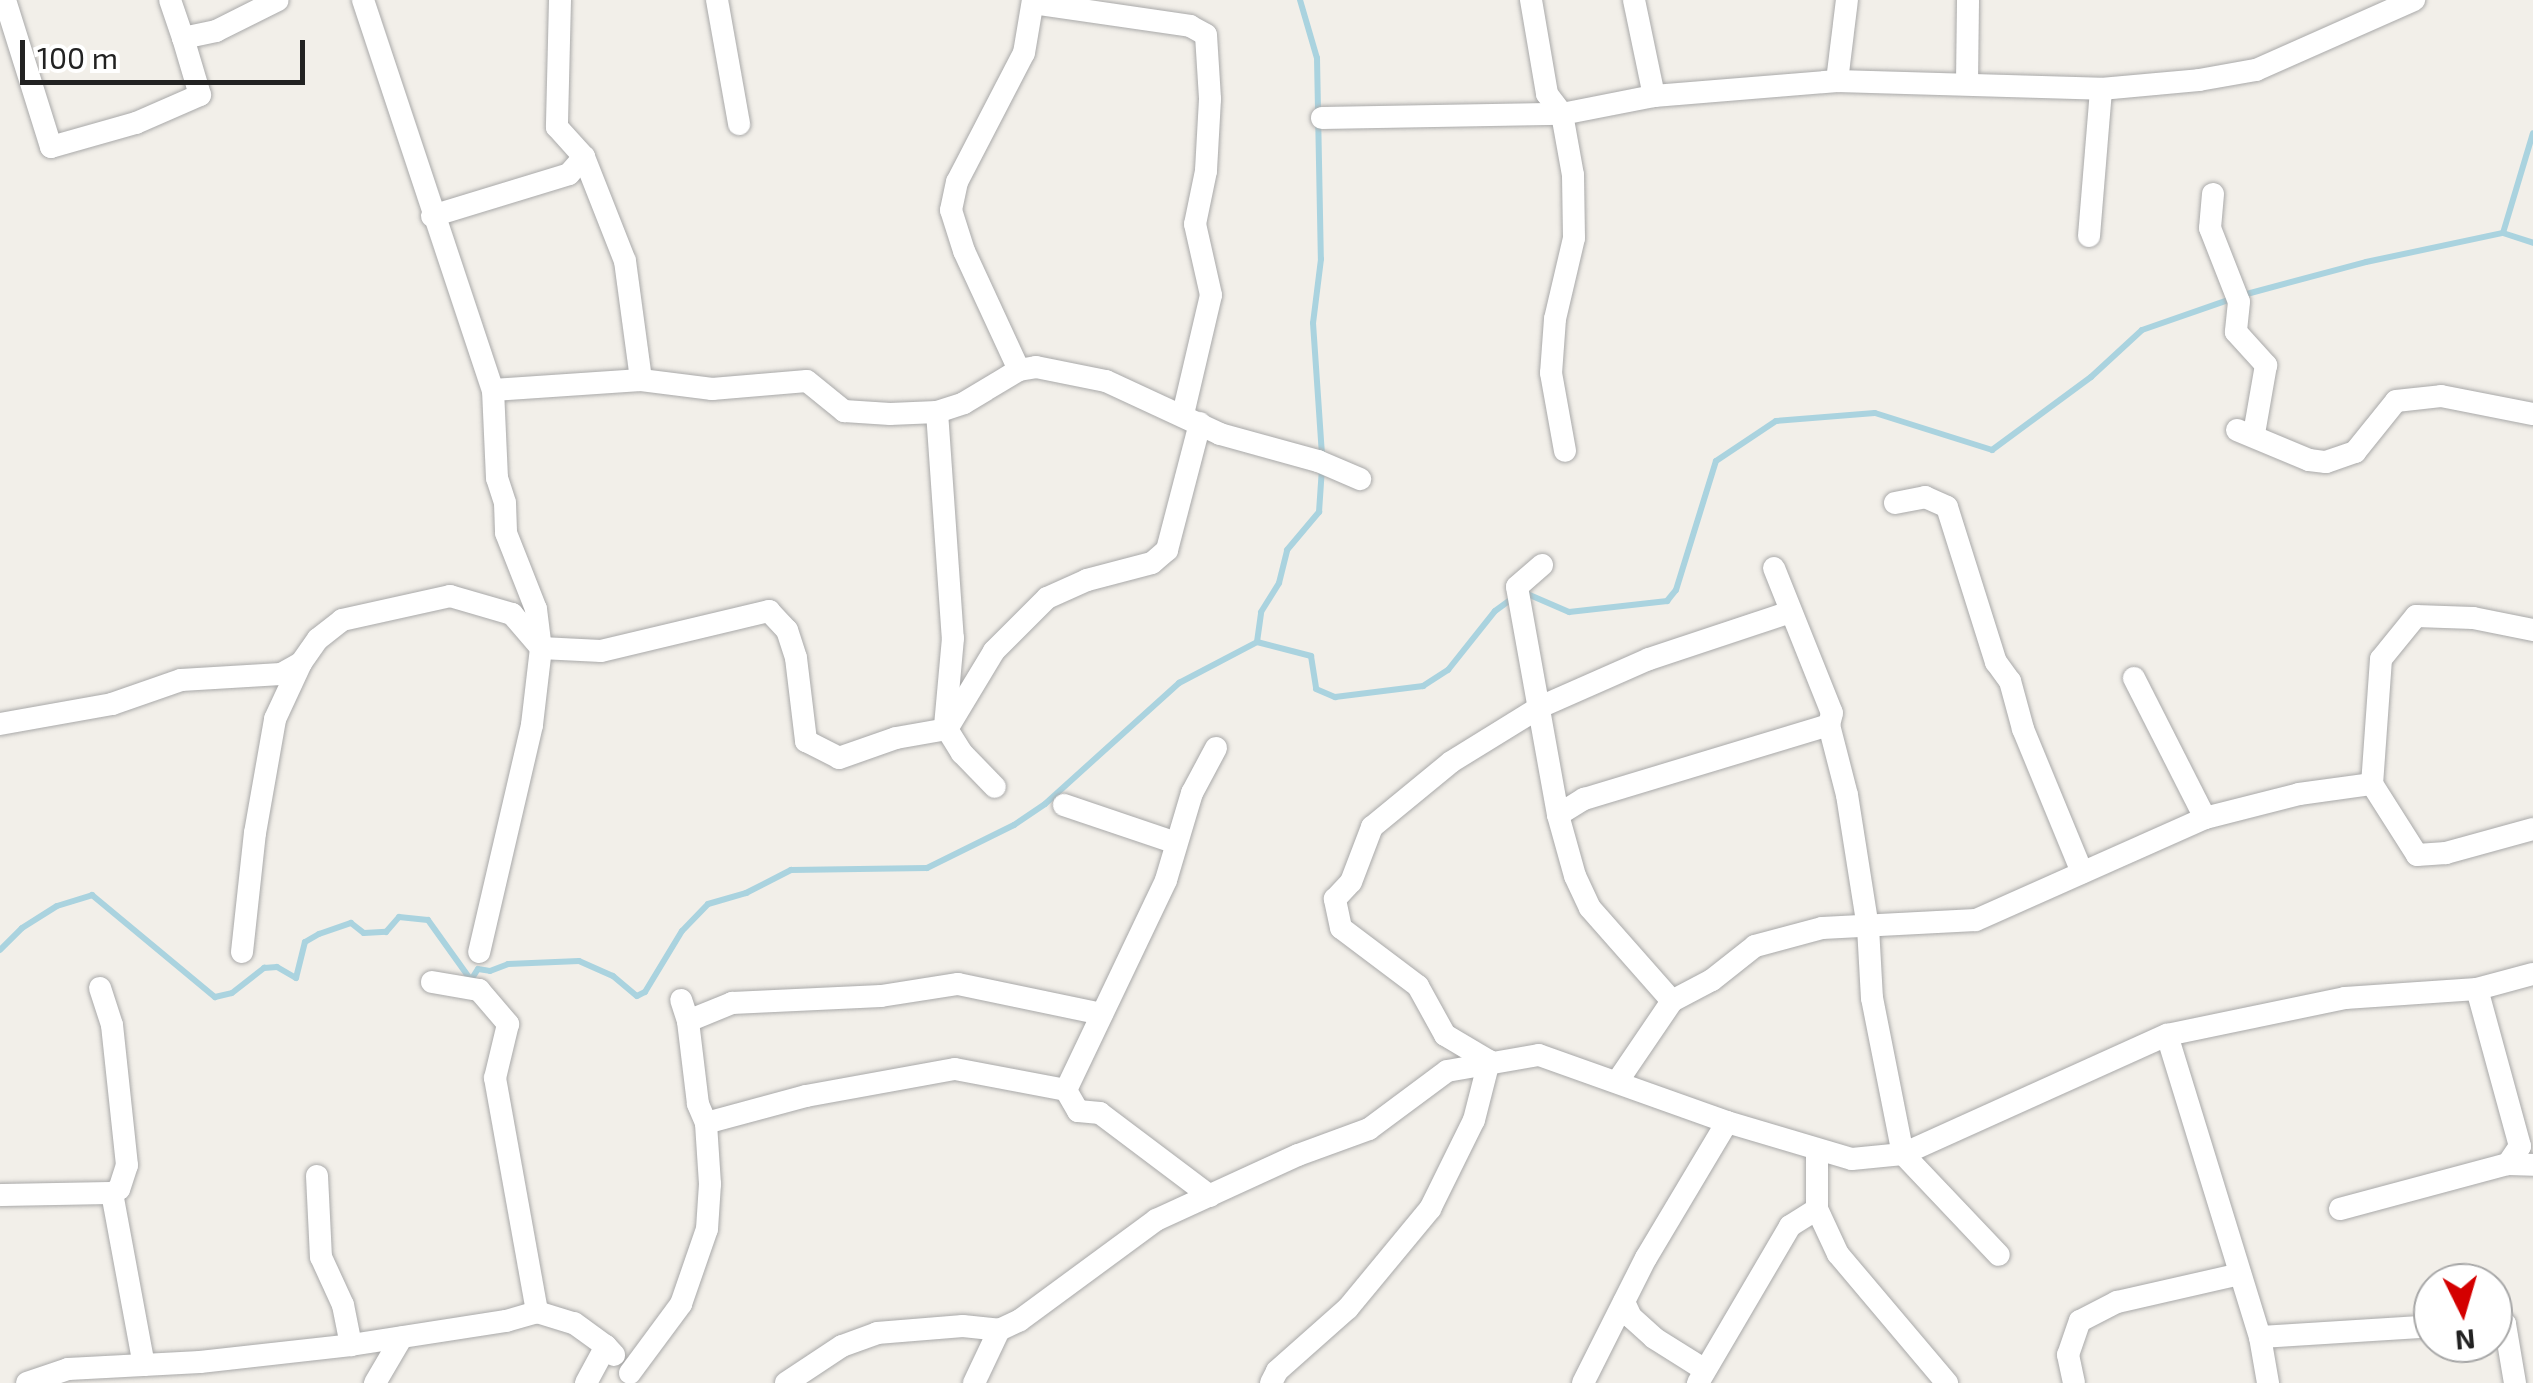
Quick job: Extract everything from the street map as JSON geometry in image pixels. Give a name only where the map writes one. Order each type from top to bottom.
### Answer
[{"type":"street","points":[[5,0],[51,147],[136,123],[200,95],[170,0]]},
{"type":"street","points":[[183,38],[216,30],[278,0]]},
{"type":"street","points":[[364,0],[432,216],[493,390],[496,478],[505,504],[506,533],[536,609],[541,648],[532,725],[479,952]]},
{"type":"street","points":[[560,0],[557,127],[584,157],[625,262],[641,380]]},
{"type":"street","points":[[717,0],[739,124]]},
{"type":"street","points":[[1531,0],[1547,94],[1562,114],[1573,175],[1574,238],[1555,320],[1552,373],[1564,451]]},
{"type":"street","points":[[1634,0],[1654,96]]},
{"type":"street","points":[[1836,81],[1847,0]]},
{"type":"street","points":[[1967,83],[1968,0]]},
{"type":"street","points":[[1322,118],[1562,114],[1654,96],[1836,81],[2101,89],[2256,70],[2414,0]]},
{"type":"street","points":[[242,952],[255,832],[274,720],[301,663],[318,639],[342,620],[450,596],[512,614],[541,648],[602,651],[769,611],[787,630],[796,658],[806,740],[839,758],[896,738],[947,728],[994,651],[1047,598],[1087,580],[1152,563],[1167,550],[1211,295],[1195,224],[1206,170],[1210,99],[1206,35],[1190,26],[1033,1],[1024,54],[956,182],[951,210],[964,251],[1019,370]]},
{"type":"street","points":[[2089,236],[2101,89]]},
{"type":"street","points":[[432,216],[569,174],[584,157]]},
{"type":"street","points":[[2213,194],[2210,228],[2236,296],[2236,332],[2266,366],[2246,432],[2309,460],[2326,462],[2355,452],[2396,402],[2441,396],[2533,414]]},
{"type":"street","points":[[493,390],[641,380],[712,389],[806,381],[844,411],[937,412],[964,403],[1019,370],[1072,372],[1192,418],[1220,434],[1318,460],[1360,479]]},
{"type":"street","points":[[937,412],[954,638],[944,707],[947,728],[962,753],[995,787]]},
{"type":"street","points":[[1895,504],[1924,497],[1947,508],[1996,662],[2010,681],[2022,729],[2082,872]]},
{"type":"street","points":[[1542,565],[1520,599],[1558,815],[1575,876],[1590,908],[1672,1001]]},
{"type":"street","points":[[1774,568],[1832,713],[1828,726],[1847,795],[1868,928],[1872,998],[1904,1154],[1999,1256]]},
{"type":"street","points":[[1489,1061],[1446,1035],[1418,986],[1341,928],[1335,899],[1351,882],[1372,827],[1451,762],[1540,707],[1649,659],[1790,612]]},
{"type":"street","points":[[2533,630],[2473,618],[2416,616],[2380,659],[2372,784],[2417,855],[2446,853],[2533,829]]},
{"type":"street","points":[[0,724],[112,704],[182,680],[281,674],[301,663]]},
{"type":"street","points":[[2134,678],[2205,818]]},
{"type":"street","points":[[1558,815],[1584,799],[1828,726]]},
{"type":"street","points":[[1066,1090],[1166,880],[1176,842],[1186,824],[1192,793],[1216,748]]},
{"type":"street","points":[[1616,1082],[1672,1001],[1712,980],[1755,946],[1822,928],[1976,920],[2205,818],[2299,794],[2372,784]]},
{"type":"street","points":[[1064,805],[1176,842]]},
{"type":"street","points":[[786,1383],[842,1346],[877,1333],[963,1326],[999,1330],[1020,1320],[1156,1220],[1298,1155],[1369,1129],[1447,1071],[1489,1061],[1540,1054],[1727,1122],[1852,1159],[1904,1154],[2166,1035],[2345,998],[2477,989],[2533,974]]},
{"type":"street","points":[[432,982],[479,990],[508,1024],[495,1078],[536,1312]]},
{"type":"street","points":[[27,1383],[68,1369],[144,1365],[202,1373],[536,1312],[574,1322],[606,1346],[636,1378],[682,1304],[707,1229],[710,1184],[706,1123],[698,1104],[685,1010],[732,1003],[881,996],[958,984],[1102,1014]]},
{"type":"street","points":[[0,1195],[112,1193],[119,1189],[127,1164],[112,1025],[100,988]]},
{"type":"street","points":[[2340,1209],[2524,1158],[2477,989]]},
{"type":"street","points":[[2166,1035],[2260,1337],[2268,1383]]},
{"type":"street","points":[[1271,1383],[1278,1371],[1348,1308],[1430,1209],[1474,1120],[1489,1061]]},
{"type":"street","points":[[706,1123],[806,1096],[955,1069],[1066,1090]]},
{"type":"street","points":[[1066,1090],[1078,1112],[1100,1113],[1210,1196]]},
{"type":"street","points":[[1584,1383],[1624,1302],[1727,1122]]},
{"type":"street","points":[[1817,1151],[1817,1209],[1838,1254],[1948,1383]]},
{"type":"street","points":[[317,1176],[321,1257],[342,1305],[350,1345]]},
{"type":"street","points":[[112,1193],[144,1365]]},
{"type":"street","points":[[1624,1302],[1630,1318],[1702,1376],[1790,1226],[1817,1209]]},
{"type":"street","points":[[2074,1383],[2068,1355],[2080,1321],[2118,1302],[2240,1274]]},
{"type":"street","points":[[2260,1337],[2413,1327]]},
{"type":"street","points":[[974,1383],[999,1330]]},
{"type":"street","points":[[375,1383],[402,1337]]},
{"type":"street","points":[[586,1383],[606,1346]]},
{"type":"waterway","points":[[1300,0],[1317,58],[1321,259],[1313,323],[1322,456]]},
{"type":"waterway","points":[[2503,233],[2533,133]]},
{"type":"waterway","points":[[2243,295],[2366,262],[2503,233],[2533,243]]},
{"type":"waterway","points":[[1525,593],[1569,612],[1667,601],[1676,590],[1716,461],[1776,421],[1875,413],[1992,450],[2091,377],[2142,330],[2231,299]]},
{"type":"waterway","points":[[1257,642],[1261,612],[1279,583],[1287,550],[1319,512],[1322,468]]},
{"type":"waterway","points":[[0,950],[22,928],[57,906],[92,895],[215,997],[232,993],[264,968],[277,967],[296,978],[305,942],[319,934],[351,923],[364,933],[386,932],[399,917],[428,920],[471,980],[478,969],[579,961],[613,976],[637,996],[645,992],[682,931],[708,904],[746,893],[791,870],[927,868],[1014,825],[1045,804],[1179,683],[1257,642],[1311,656],[1316,689],[1335,697],[1423,686],[1448,670],[1495,611],[1514,597]]}]
